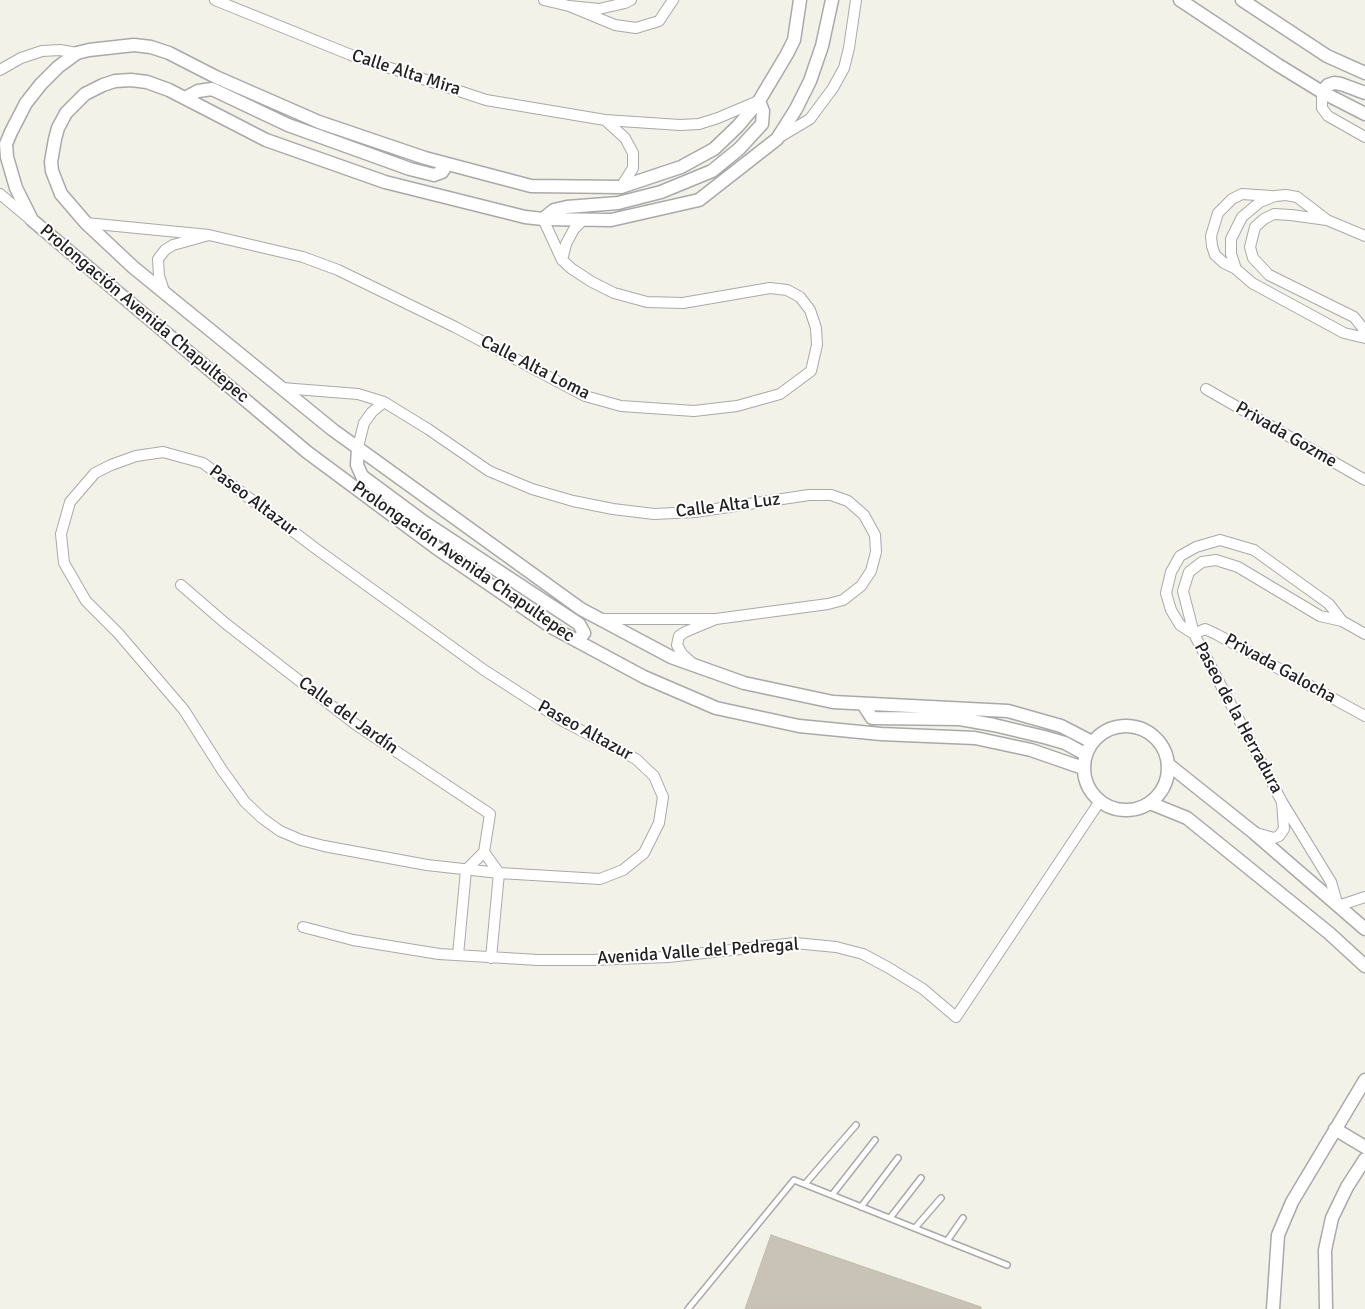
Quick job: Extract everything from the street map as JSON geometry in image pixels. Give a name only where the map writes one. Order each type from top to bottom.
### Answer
[{"type":"street","name":"Calle Alta Mira","points":[[215,0],[351,55],[486,100],[605,120],[680,125],[699,124],[759,101]]},
{"type":"street","points":[[544,0],[599,10],[631,0]]},
{"type":"street","points":[[569,6],[615,25],[636,28],[659,21],[673,0]]},
{"type":"street","name":"Prolongación Avenida Chapultepec","points":[[800,0],[794,40],[759,101],[738,126],[714,149],[681,167],[621,187],[531,186],[439,162],[319,122],[216,77],[169,53],[151,47],[134,45],[95,48],[78,54],[58,67],[41,84],[22,110],[10,132],[6,144],[6,157],[16,188],[32,220],[307,452],[436,547],[553,628],[644,677],[716,708],[799,726],[881,734],[975,738],[1030,750],[1083,768]]},
{"type":"street","name":"Prolongación Avenida Chapultepec","points":[[832,0],[822,46],[810,81],[796,109],[777,139],[699,200],[611,220],[543,219],[525,216],[384,182],[266,140],[169,90],[147,82],[131,80],[115,81],[85,94],[66,113],[58,128],[55,139],[52,171],[61,194],[86,223],[133,267],[166,294],[333,430],[566,597],[601,619],[671,657],[744,684],[833,702],[1008,711],[1062,726],[1092,742]]},
{"type":"street","points":[[777,139],[810,119],[833,88],[844,68],[856,0]]},
{"type":"street","points":[[1180,0],[1278,66],[1322,92],[1365,114]]},
{"type":"street","points":[[1242,0],[1327,56],[1365,73]]},
{"type":"street","points":[[0,70],[21,58],[42,51],[60,50],[78,54]]},
{"type":"street","points":[[1365,93],[1342,84],[1328,85],[1322,92],[1322,108],[1328,116],[1365,137]]},
{"type":"street","points":[[185,98],[198,91],[212,89],[288,125],[410,169],[434,175],[442,172],[444,169],[439,162]]},
{"type":"street","points":[[543,219],[554,210],[567,207],[618,203],[660,192],[712,171],[738,149],[762,124],[763,112],[759,101]]},
{"type":"street","points":[[605,120],[625,138],[634,153],[633,168],[621,187]]},
{"type":"street","points":[[0,194],[32,220]]},
{"type":"street","points":[[1327,220],[1297,197],[1242,194],[1232,199],[1218,213],[1211,236],[1212,246],[1215,255],[1224,263],[1236,269],[1252,283],[1344,334],[1365,338]]},
{"type":"street","points":[[1236,269],[1230,247],[1237,225],[1248,210],[1260,202],[1275,196]]},
{"type":"street","points":[[1365,236],[1327,220],[1291,214],[1274,214],[1264,219],[1255,228],[1250,247],[1253,258],[1269,275],[1354,316],[1365,331]]},
{"type":"street","name":"Calle Alta Loma","points":[[86,223],[209,235],[303,257],[338,270],[455,327],[585,396],[621,406],[694,411],[737,406],[780,394],[811,371],[817,345],[816,328],[810,310],[800,297],[787,290],[770,288],[683,304],[647,302],[614,293],[592,282],[562,260],[543,219]]},
{"type":"street","points":[[562,260],[566,244],[574,229],[583,220]]},
{"type":"street","name":"Calle Alta Loma","points":[[166,294],[159,276],[158,259],[165,250],[173,245],[209,235]]},
{"type":"street","name":"Calle Alta Luz","points":[[282,388],[358,394],[384,402],[428,429],[489,471],[532,489],[572,500],[613,509],[654,514],[695,512],[810,495],[831,495],[848,501],[864,515],[874,535],[876,552],[871,571],[862,586],[843,600],[828,604],[716,619],[601,619]]},
{"type":"street","name":"Privada Gozme","points":[[1206,389],[1365,480]]},
{"type":"street","points":[[384,402],[372,412],[364,423],[358,447],[357,465],[362,476],[424,522],[576,622],[581,626],[584,633],[577,641]]},
{"type":"street","name":"Paseo Altazur","points":[[163,452],[203,463],[315,548],[484,670],[563,721],[636,759],[654,776],[663,797],[659,823],[644,853],[624,870],[600,879],[466,870],[368,855],[301,840],[280,831],[245,802],[184,710],[118,633],[86,601],[64,563],[61,534],[70,502],[95,473],[136,456],[163,452]]},
{"type":"street","name":"Paseo de la Herradura","points":[[1194,634],[1180,625],[1171,610],[1166,592],[1171,572],[1180,556],[1196,547],[1220,540],[1254,550],[1329,604],[1342,620],[1365,634]]},
{"type":"street","name":"Paseo de la Herradura","points":[[1338,906],[1331,882],[1282,802],[1194,634],[1183,591],[1189,572],[1202,562],[1216,560],[1238,566],[1320,616],[1342,620]]},
{"type":"street","name":"Calle del Jardín","points":[[181,585],[225,624],[355,724],[490,814],[484,852]]},
{"type":"street","name":"Calle Alta Luz","points":[[696,667],[682,654],[677,645],[679,636],[716,619]]},
{"type":"street","name":"Privada Galocha","points":[[1194,634],[1205,629],[1216,634],[1365,716]]},
{"type":"street","points":[[863,704],[872,718],[960,719],[1044,736],[1065,743],[1085,754]]},
{"type":"street","points":[[1131,725],[1145,730],[1157,738],[1165,750],[1169,765],[1167,780],[1161,793],[1150,803],[1137,809],[1111,808],[1100,802],[1091,792],[1085,781],[1083,768],[1085,754],[1092,742],[1102,732],[1116,726],[1131,725]]},
{"type":"street","points":[[1169,765],[1253,832],[1365,929]]},
{"type":"street","name":"Avenida Valle del Pedregal","points":[[303,927],[353,940],[439,954],[538,960],[668,957],[795,943],[836,947],[863,954],[889,968],[923,989],[956,1017],[1100,802]]},
{"type":"street","name":"Paseo de la Herradura","points":[[1253,832],[1274,838],[1279,836],[1284,829],[1282,802]]},
{"type":"street","points":[[1150,803],[1187,818],[1329,933],[1365,966]]},
{"type":"street","points":[[458,955],[466,870],[484,852],[499,873],[491,958]]},
{"type":"street","points":[[1338,906],[1365,897]]},
{"type":"street","points":[[1273,1309],[1276,1292],[1278,1235],[1292,1202],[1365,1080]]},
{"type":"street","points":[[1335,1128],[1365,1147]]},
{"type":"street","points":[[1326,1309],[1325,1250],[1332,1218],[1347,1187],[1365,1159]]},
{"type":"lane","points":[[805,1184],[856,1125]]},
{"type":"lane","points":[[832,1195],[875,1140]]},
{"type":"lane","points":[[861,1207],[898,1158]]},
{"type":"lane","points":[[890,1218],[921,1178]]},
{"type":"lane","points":[[688,1309],[794,1180],[1007,1265]]},
{"type":"lane","points":[[915,1228],[941,1198]]},
{"type":"lane","points":[[947,1241],[963,1218]]},
{"type":"building","points":[[771,1235],[981,1307],[981,1309],[745,1309]]}]
